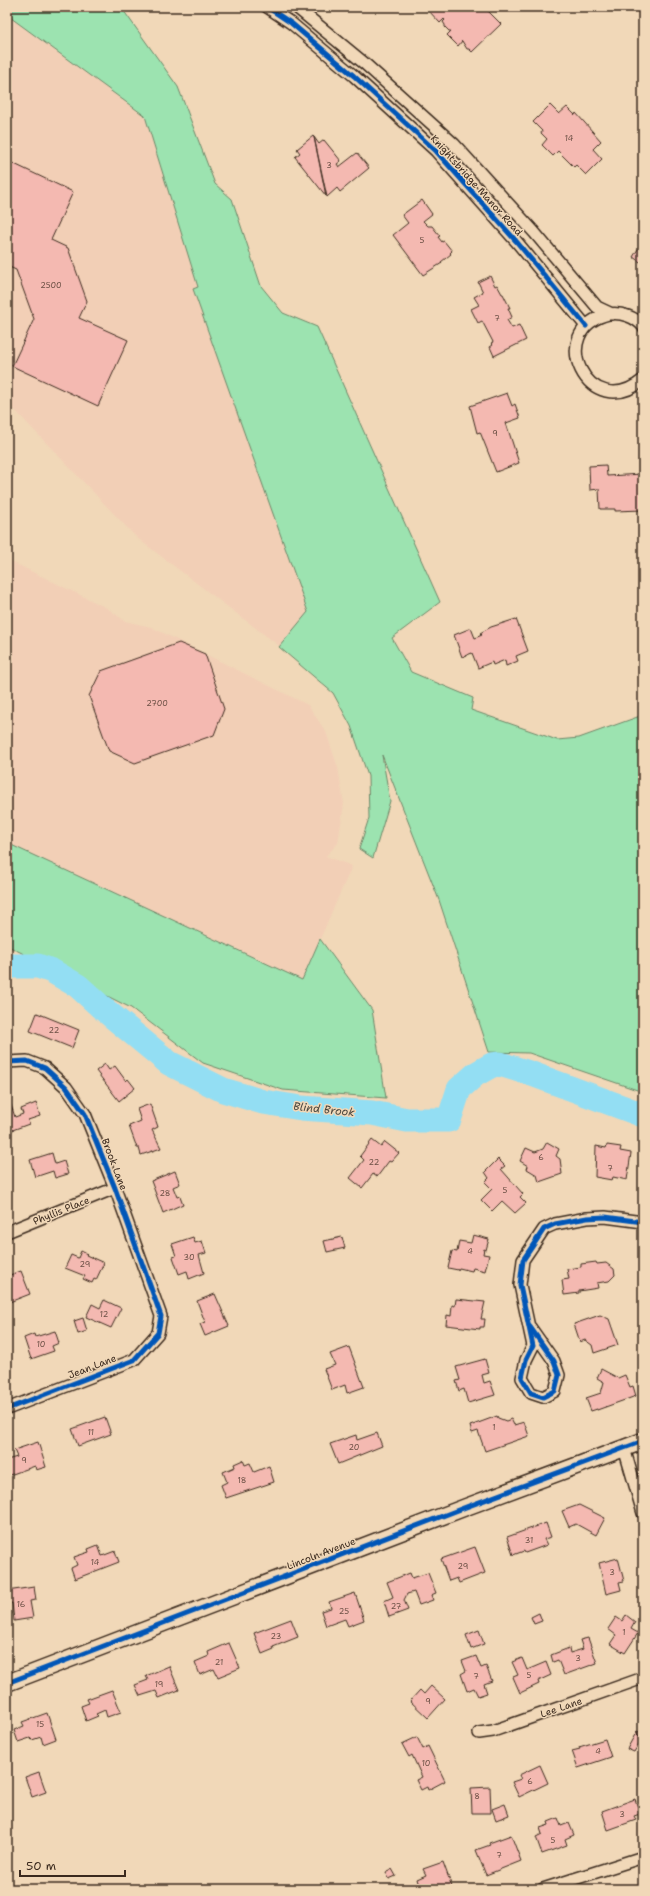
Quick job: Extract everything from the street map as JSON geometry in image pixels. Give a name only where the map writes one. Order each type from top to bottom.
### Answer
[{"type":"street","name":"Knightsbridge Manor Road","points":[[268,7],[354,76],[436,150],[516,241],[586,326],[599,317],[612,314],[630,316],[643,326]]},
{"type":"street","name":"Knightsbridge Manor Road","points":[[296,7],[364,63],[454,144],[534,232],[598,307],[612,314]]},
{"type":"street","points":[[586,326],[579,338],[576,351],[578,365],[585,377],[595,386],[608,391],[622,392],[635,387],[643,380]]},
{"type":"street","name":"Brook Lane","points":[[7,1062],[28,1061],[45,1068],[66,1086],[85,1114],[115,1188],[161,1316]]},
{"type":"street","name":"Phyllis Place","points":[[7,1232],[115,1188]]},
{"type":"street","points":[[530,1327],[554,1361],[560,1375],[555,1391],[543,1397],[531,1393],[522,1378],[526,1360],[533,1346],[520,1285],[523,1260],[544,1229],[556,1224],[587,1218],[605,1217],[643,1222]]},
{"type":"street","name":"Jean Lane","points":[[7,1409],[134,1360],[158,1334],[161,1316]]},
{"type":"street","name":"Lincoln Avenue","points":[[7,1683],[451,1512],[643,1441]]},
{"type":"street","points":[[624,1448],[643,1513]]},
{"type":"street","name":"Lee Lane","points":[[479,1734],[643,1678]]},
{"type":"street","points":[[543,1889],[643,1857]]},
{"type":"shaded area","points":[[7,15],[145,116],[198,287],[390,801],[373,858],[359,849],[369,818],[368,776],[351,726],[333,693],[286,651],[137,538],[7,402]]},
{"type":"shaded area","points":[[8,560],[107,608],[125,621],[151,627],[308,705],[326,732],[338,768],[344,804],[338,843],[326,856],[352,866],[302,980],[7,843]]},
{"type":"green space","points":[[7,7],[121,7],[178,87],[215,184],[232,199],[261,286],[283,313],[317,327],[440,602],[392,638],[411,672],[473,698],[471,710],[557,740],[579,738],[643,715],[643,1092],[529,1053],[489,1052],[439,900],[382,755],[390,801],[373,858],[359,849],[369,818],[368,776],[351,726],[333,693],[279,647],[308,612],[193,289],[198,287],[145,116],[7,15]]},
{"type":"green space","points":[[7,843],[302,980],[320,939],[372,1010],[386,1098],[283,1090],[203,1063],[131,1008],[10,947],[7,947]]},
{"type":"building","points":[[431,7],[484,7],[501,24],[472,52],[467,49],[462,41],[458,46],[447,35],[451,31],[445,27],[443,22],[445,20],[444,19],[440,23],[428,10]]},
{"type":"building","points":[[550,105],[559,114],[567,107],[575,115],[576,113],[601,141],[593,149],[602,159],[586,175],[576,165],[574,167],[558,151],[553,156],[542,145],[547,139],[541,133],[542,131],[533,122]]},
{"type":"building","points":[[313,136],[326,196],[295,157],[300,153],[297,149]]},
{"type":"building","points":[[314,137],[319,144],[324,140],[341,161],[337,164],[339,167],[357,153],[369,168],[340,192],[337,188],[327,197]]},
{"type":"building","points":[[8,161],[73,192],[51,240],[68,248],[87,301],[79,318],[128,340],[98,406],[12,366],[34,319],[16,270],[7,266]]},
{"type":"building","points":[[422,200],[432,214],[423,221],[428,226],[432,226],[440,236],[438,237],[442,242],[444,241],[452,251],[450,253],[451,254],[441,262],[442,263],[423,275],[393,235],[408,223],[402,215]]},
{"type":"building","points":[[643,241],[643,264],[633,257]]},
{"type":"building","points":[[490,276],[495,286],[497,285],[503,294],[510,308],[508,308],[512,317],[507,320],[512,328],[519,325],[526,340],[494,356],[490,347],[493,345],[491,343],[493,342],[482,321],[478,323],[471,309],[479,305],[474,297],[483,292],[478,282]]},
{"type":"building","points":[[507,393],[512,406],[515,404],[520,418],[506,423],[519,463],[496,472],[480,432],[477,433],[470,406]]},
{"type":"building","points":[[606,465],[607,476],[643,474],[643,510],[615,511],[615,509],[600,509],[599,489],[590,490],[589,466]]},
{"type":"building","points":[[516,619],[528,651],[516,656],[518,661],[506,666],[505,660],[493,665],[492,662],[478,668],[472,653],[462,657],[454,635],[471,628],[475,638],[482,635],[480,633],[491,627]]},
{"type":"building","points":[[179,643],[205,654],[224,709],[214,735],[135,763],[109,751],[89,696],[101,671]]},
{"type":"building","points":[[37,1013],[79,1030],[72,1048],[30,1031]]},
{"type":"building","points":[[7,1016],[10,1035],[7,1036]]},
{"type":"building","points":[[105,1064],[109,1070],[115,1066],[126,1081],[128,1079],[135,1088],[119,1101],[96,1071]]},
{"type":"building","points":[[36,1103],[40,1116],[28,1120],[29,1124],[7,1132],[7,1107],[11,1105],[15,1117],[23,1114],[21,1109]]},
{"type":"building","points":[[150,1104],[158,1127],[152,1130],[161,1148],[141,1155],[129,1126],[141,1121],[137,1109]]},
{"type":"building","points":[[372,1140],[381,1147],[385,1142],[399,1153],[391,1162],[389,1161],[377,1177],[373,1174],[362,1188],[350,1178],[364,1160],[360,1156]]},
{"type":"building","points":[[547,1142],[559,1149],[556,1156],[560,1159],[562,1174],[539,1182],[537,1175],[527,1169],[528,1166],[520,1161],[526,1148],[535,1152],[543,1149]]},
{"type":"building","points":[[607,1145],[621,1147],[620,1151],[631,1153],[627,1180],[613,1177],[612,1180],[595,1177],[596,1146],[606,1148]]},
{"type":"building","points":[[52,1153],[55,1164],[64,1161],[68,1174],[55,1178],[53,1171],[35,1177],[30,1160]]},
{"type":"building","points":[[498,1159],[505,1166],[501,1169],[523,1194],[520,1197],[526,1203],[515,1213],[502,1201],[492,1211],[481,1200],[492,1189],[485,1182],[489,1178],[485,1172]]},
{"type":"building","points":[[175,1171],[180,1184],[173,1187],[177,1197],[180,1196],[183,1204],[163,1213],[151,1181]]},
{"type":"building","points":[[473,1235],[489,1239],[486,1250],[484,1249],[483,1254],[489,1255],[485,1271],[473,1268],[472,1271],[459,1268],[458,1270],[448,1268],[452,1251],[457,1252],[459,1241],[471,1243]]},
{"type":"building","points":[[193,1237],[195,1243],[202,1241],[206,1253],[199,1255],[204,1273],[189,1279],[187,1271],[179,1274],[173,1257],[176,1256],[172,1244]]},
{"type":"building","points":[[342,1237],[345,1248],[327,1252],[324,1241]]},
{"type":"building","points":[[81,1251],[87,1254],[86,1255],[104,1263],[96,1280],[94,1279],[92,1283],[83,1279],[85,1276],[65,1268],[71,1255],[78,1258]]},
{"type":"building","points":[[596,1262],[597,1264],[606,1263],[614,1269],[615,1275],[609,1281],[597,1283],[598,1288],[564,1295],[562,1280],[569,1279],[567,1269],[581,1267],[581,1264]]},
{"type":"building","points":[[21,1271],[30,1294],[7,1303],[7,1276]]},
{"type":"building","points":[[215,1294],[229,1326],[205,1336],[200,1324],[205,1322],[197,1301]]},
{"type":"building","points":[[456,1299],[485,1302],[481,1319],[485,1319],[484,1327],[480,1327],[480,1329],[446,1325],[447,1315],[451,1316],[452,1305],[455,1306]]},
{"type":"building","points":[[104,1300],[121,1308],[111,1328],[86,1317],[92,1304],[100,1308]]},
{"type":"building","points":[[600,1315],[609,1319],[618,1345],[594,1353],[592,1345],[585,1340],[580,1342],[574,1324]]},
{"type":"building","points":[[83,1318],[87,1331],[78,1334],[74,1321]]},
{"type":"building","points":[[55,1331],[59,1343],[52,1346],[54,1351],[31,1359],[24,1338],[34,1334],[35,1337]]},
{"type":"building","points":[[349,1347],[364,1387],[347,1393],[345,1385],[332,1390],[324,1369],[335,1365],[330,1354]]},
{"type":"building","points":[[485,1359],[489,1373],[482,1375],[484,1383],[490,1381],[495,1395],[468,1403],[464,1389],[459,1391],[456,1381],[460,1380],[456,1367]]},
{"type":"building","points":[[601,1369],[618,1378],[625,1375],[630,1387],[633,1386],[636,1396],[591,1411],[586,1398],[601,1393],[604,1382],[597,1378]]},
{"type":"building","points":[[497,1416],[498,1418],[506,1421],[511,1419],[514,1425],[524,1422],[529,1436],[485,1451],[478,1431],[472,1433],[470,1426]]},
{"type":"building","points":[[105,1417],[111,1434],[78,1446],[72,1429]]},
{"type":"building","points":[[377,1433],[382,1446],[338,1464],[330,1444],[356,1435],[357,1440]]},
{"type":"building","points":[[38,1442],[46,1467],[36,1470],[35,1466],[7,1476],[7,1460],[17,1457],[14,1450]]},
{"type":"building","points":[[243,1460],[245,1465],[250,1463],[254,1472],[269,1466],[274,1482],[226,1498],[221,1485],[227,1482],[223,1472],[235,1467],[234,1464]]},
{"type":"building","points":[[579,1505],[605,1518],[596,1535],[576,1524],[569,1527],[562,1511]]},
{"type":"building","points":[[546,1523],[551,1537],[544,1539],[547,1545],[525,1553],[524,1551],[513,1555],[507,1537]]},
{"type":"building","points":[[98,1545],[102,1556],[115,1551],[119,1562],[75,1579],[71,1568],[77,1565],[74,1557],[89,1552],[88,1549]]},
{"type":"building","points":[[475,1547],[485,1573],[459,1583],[457,1578],[449,1581],[441,1559]]},
{"type":"building","points":[[618,1558],[624,1581],[619,1582],[621,1590],[606,1594],[599,1563]]},
{"type":"building","points":[[410,1573],[412,1578],[428,1573],[436,1593],[431,1595],[433,1600],[419,1605],[414,1592],[407,1594],[404,1600],[408,1610],[389,1617],[384,1601],[393,1597],[387,1582]]},
{"type":"building","points":[[34,1587],[36,1600],[30,1601],[33,1618],[14,1621],[12,1603],[7,1604],[7,1591]]},
{"type":"building","points":[[355,1593],[364,1620],[348,1626],[345,1619],[326,1626],[321,1611],[331,1608],[329,1602]]},
{"type":"building","points":[[539,1613],[542,1621],[534,1624],[531,1617]]},
{"type":"building","points":[[626,1615],[635,1622],[631,1629],[638,1633],[625,1653],[610,1644],[616,1635],[608,1629],[616,1617],[622,1621]]},
{"type":"building","points":[[291,1619],[298,1637],[273,1647],[274,1649],[262,1654],[254,1633]]},
{"type":"building","points":[[479,1630],[484,1644],[471,1649],[466,1635]]},
{"type":"building","points":[[588,1638],[597,1663],[564,1675],[558,1660],[553,1662],[551,1655],[569,1648],[570,1653],[583,1649],[580,1640]]},
{"type":"building","points":[[229,1643],[240,1668],[218,1677],[214,1669],[200,1675],[195,1662],[209,1656],[208,1652]]},
{"type":"building","points":[[476,1656],[481,1668],[486,1666],[492,1681],[484,1684],[487,1693],[478,1696],[474,1688],[467,1691],[461,1674],[466,1671],[462,1661]]},
{"type":"building","points":[[522,1658],[527,1670],[546,1662],[551,1675],[538,1681],[539,1684],[520,1693],[513,1677],[518,1675],[512,1662]]},
{"type":"building","points":[[169,1666],[179,1690],[159,1698],[156,1691],[140,1696],[135,1685],[148,1680],[146,1676]]},
{"type":"building","points":[[431,1686],[445,1699],[428,1718],[410,1701],[420,1690],[424,1694]]},
{"type":"building","points":[[112,1690],[121,1712],[107,1717],[105,1710],[96,1714],[98,1716],[86,1721],[81,1706],[89,1703],[87,1699]]},
{"type":"building","points":[[47,1713],[56,1739],[43,1744],[41,1737],[32,1740],[30,1738],[18,1742],[14,1730],[24,1726],[22,1722]]},
{"type":"building","points":[[643,1728],[643,1743],[640,1742],[637,1731],[641,1733]]},
{"type":"building","points":[[637,1731],[640,1742],[634,1752],[627,1749]]},
{"type":"building","points":[[417,1737],[423,1749],[428,1746],[445,1781],[428,1790],[427,1787],[421,1790],[416,1780],[422,1777],[412,1755],[409,1757],[402,1744]]},
{"type":"building","points":[[605,1739],[611,1757],[578,1768],[572,1751],[580,1749],[579,1747]]},
{"type":"building","points":[[540,1765],[548,1783],[519,1797],[512,1782],[521,1779],[519,1775]]},
{"type":"building","points":[[39,1772],[46,1792],[32,1797],[25,1777]]},
{"type":"building","points":[[490,1787],[491,1813],[472,1813],[471,1788]]},
{"type":"building","points":[[635,1799],[640,1814],[634,1816],[636,1820],[608,1830],[602,1811]]},
{"type":"building","points":[[505,1804],[509,1815],[496,1820],[492,1809]]},
{"type":"building","points":[[558,1818],[561,1826],[569,1823],[574,1835],[565,1839],[567,1845],[542,1854],[536,1837],[542,1834],[540,1828],[549,1825],[548,1822]]},
{"type":"building","points":[[511,1835],[521,1861],[486,1875],[476,1850],[490,1845],[489,1843]]},
{"type":"building","points":[[443,1862],[452,1887],[448,1889],[420,1889],[417,1879],[426,1875],[423,1869]]},
{"type":"building","points":[[392,1869],[396,1876],[389,1879],[386,1872]]},
{"type":"waterway","name":"Blind Brook","points":[[7,966],[38,966],[52,971],[78,986],[169,1063],[223,1090],[263,1102],[301,1108],[372,1113],[407,1120],[449,1120],[459,1089],[476,1074],[492,1065],[500,1064],[532,1074],[643,1115]]},
{"type":"cycle path","points":[[267,7],[291,23],[354,76],[436,151],[516,241],[586,326]]},
{"type":"cycle path","points":[[7,1062],[27,1061],[45,1068],[66,1087],[85,1114],[115,1188],[161,1316],[158,1333],[134,1360],[7,1409]]},
{"type":"cycle path","points":[[530,1327],[554,1361],[559,1375],[555,1391],[543,1397],[531,1393],[522,1378],[526,1360],[533,1346],[520,1285],[523,1260],[544,1229],[555,1224],[587,1218],[605,1217],[643,1222]]},
{"type":"cycle path","points":[[7,1683],[466,1507],[643,1441]]}]
